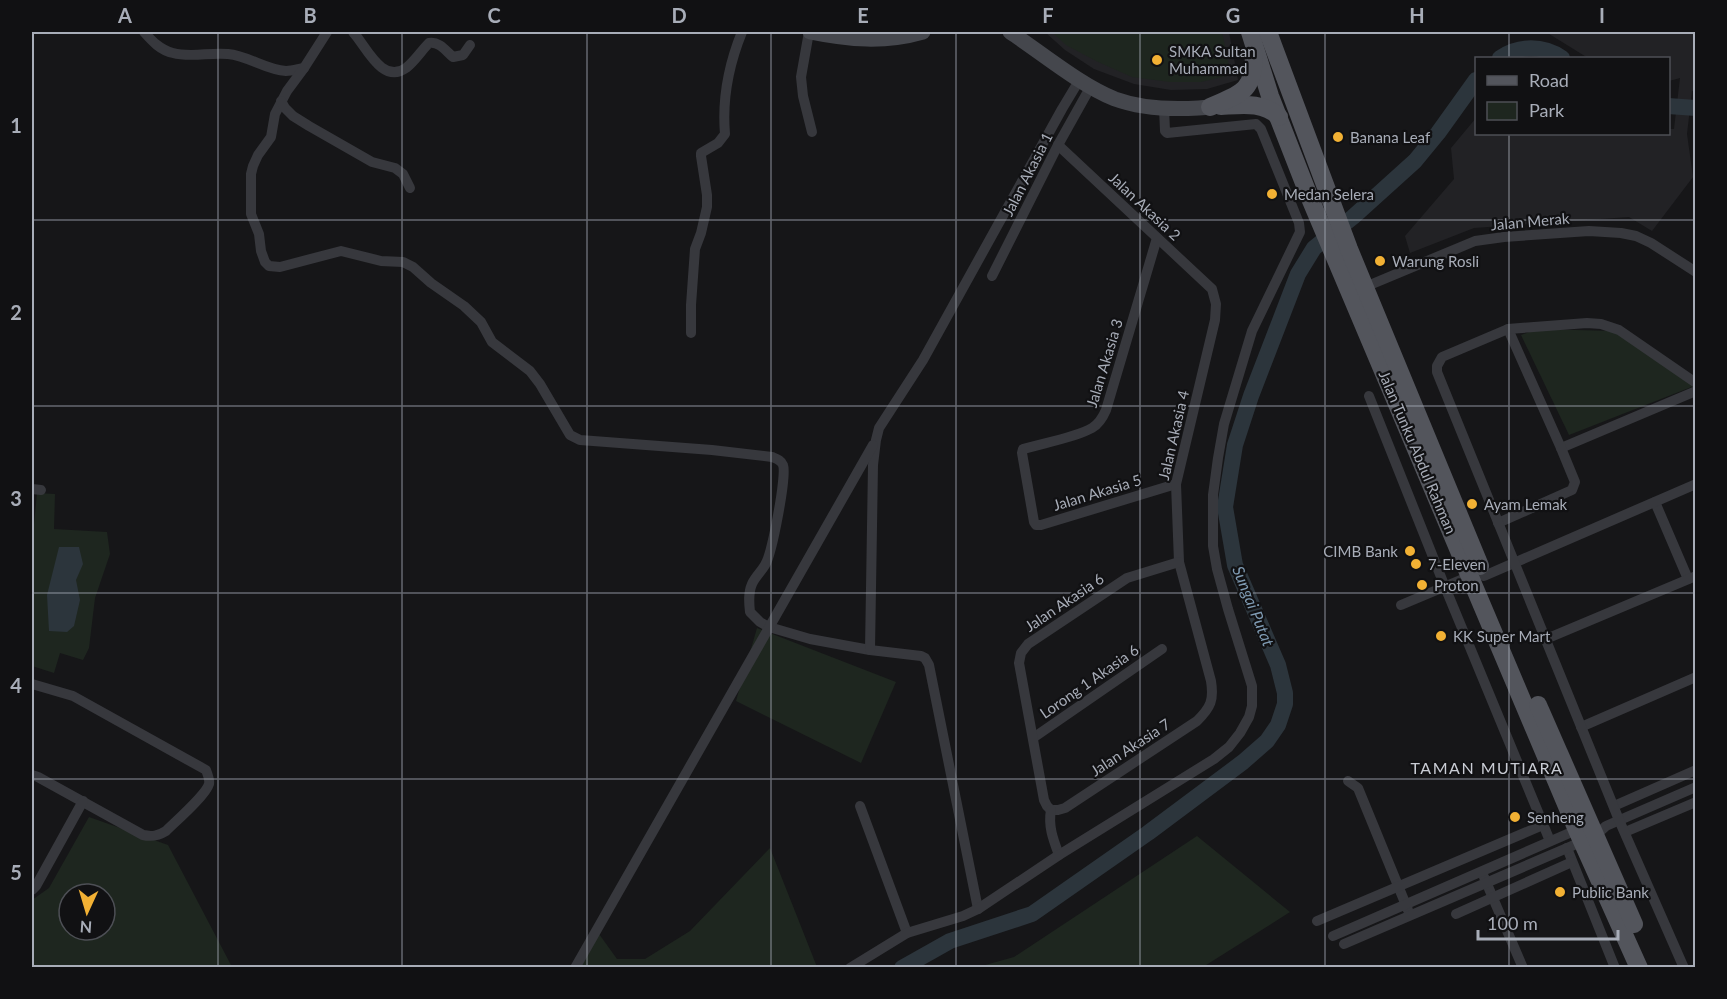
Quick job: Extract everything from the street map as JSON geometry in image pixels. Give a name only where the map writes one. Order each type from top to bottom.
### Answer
[{"type":"main road","points":[[810,32],[845,39],[870,40],[891,39],[923,32]]},
{"type":"main road","points":[[1010,32],[1086,83],[1115,99],[1164,108],[1257,106],[1270,109],[1279,117]]},
{"type":"main road","points":[[1210,107],[1235,96],[1251,82],[1254,56],[1250,32]]},
{"type":"main road","name":"Jalan Tunku Abdul Rahman","points":[[1250,32],[1270,96],[1318,192]]},
{"type":"main road","points":[[1210,107],[1270,96],[1274,89],[1275,76],[1262,32]]},
{"type":"main road","name":"Jalan Tunku Abdul Rahman","points":[[1268,32],[1318,192],[1329,220],[1640,968]]},
{"type":"main road","points":[[1270,96],[1288,110],[1309,157],[1318,192]]},
{"type":"main road","name":"Jalan Tunku Abdul Rahman","points":[[1342,252],[1365,287],[1432,453],[1477,576]]},
{"type":"main road","name":"Jalan Tunku Abdul Rahman","points":[[1586,834],[1652,968]]},
{"type":"street","points":[[144,32],[162,49],[174,54],[228,54],[246,57],[279,70],[304,68]]},
{"type":"street","points":[[327,32],[281,101],[275,114],[271,137],[258,155],[251,174],[251,214],[259,234],[265,262],[268,266],[280,267],[341,251],[381,261],[403,262],[412,267],[464,306],[480,321],[492,342],[530,371],[570,435],[580,440],[712,450],[772,457],[781,461],[784,467],[784,481],[769,555],[766,565],[754,579],[750,594],[750,612],[769,627],[810,639],[926,658],[978,909]]},
{"type":"street","points":[[353,32],[362,41],[375,62],[393,72],[400,72],[406,68],[429,43],[439,44],[453,57],[463,55],[470,45]]},
{"type":"street","points":[[691,333],[695,249],[707,207],[701,153],[718,143],[725,134],[729,70],[742,32]]},
{"type":"street","points":[[810,32],[801,77],[812,132]]},
{"type":"street","points":[[870,650],[873,465],[879,428],[926,354],[1062,109],[1086,83]]},
{"type":"street","name":"Jalan Akasia 1","points":[[992,276],[1058,145],[1086,83]]},
{"type":"street","points":[[281,101],[294,117],[309,126],[372,162],[396,168],[403,174],[411,188]]},
{"type":"street","points":[[850,968],[907,933],[963,916],[978,909],[1059,855],[1214,759],[1229,747],[1249,717],[1252,706],[1252,686],[1217,569],[1213,546],[1213,495],[1224,424],[1252,331],[1300,232],[1299,223],[1261,129],[1256,124],[1167,133],[1164,108]]},
{"type":"street","name":"Jalan Akasia 2","points":[[1058,145],[1212,289]]},
{"type":"street","points":[[1290,201],[1318,192]]},
{"type":"street","name":"Jalan Merak","points":[[1365,287],[1475,241],[1589,231],[1636,236],[1651,243],[1695,272]]},
{"type":"street","name":"Jalan Akasia 3","points":[[1027,448],[1080,433],[1093,428],[1101,420],[1106,410],[1157,237]]},
{"type":"street","name":"Jalan Akasia 4","points":[[1212,289],[1216,304],[1215,320],[1176,484],[1179,562],[1213,695]]},
{"type":"street","points":[[1684,968],[1619,820],[1437,372],[1437,366],[1442,357],[1508,329],[1587,323],[1611,326],[1619,330],[1695,383]]},
{"type":"street","points":[[1498,523],[1572,490],[1575,482],[1508,329]]},
{"type":"street","points":[[1561,448],[1695,391]]},
{"type":"street","points":[[1370,396],[1445,587],[1550,842]]},
{"type":"street","points":[[575,968],[876,440]]},
{"type":"street","name":"Jalan Akasia 5","points":[[1027,448],[1023,449],[1022,453],[1036,525],[1176,484]]},
{"type":"street","points":[[1401,605],[1515,563],[1695,484]]},
{"type":"street","points":[[1546,639],[1692,578],[1655,502]]},
{"type":"street","name":"Jalan Akasia 6","points":[[1059,855],[1051,835],[1051,810],[1044,800],[1019,663],[1021,653],[1028,644],[1127,578],[1179,562]]},
{"type":"street","name":"Lorong 1 Akasia 6","points":[[1033,738],[1161,649]]},
{"type":"street","points":[[1581,727],[1695,677]]},
{"type":"street","points":[[32,684],[73,696],[206,770],[209,785],[166,831],[151,837],[143,835],[32,775]]},
{"type":"street","name":"Jalan Akasia 7","points":[[1051,810],[1065,808],[1197,721],[1208,710],[1213,695]]},
{"type":"street","points":[[1614,806],[1695,770]]},
{"type":"street","points":[[1348,781],[1358,788],[1411,915]]},
{"type":"street","points":[[1344,944],[1486,883],[1586,834],[1695,787]]},
{"type":"street","points":[[32,890],[83,801]]},
{"type":"street","points":[[1625,832],[1695,802]]},
{"type":"street","points":[[860,806],[907,933]]},
{"type":"street","points":[[1317,921],[1543,825]]},
{"type":"street","points":[[1334,936],[1550,842],[1586,834]]},
{"type":"street","points":[[1456,914],[1572,862],[1586,834]]},
{"type":"street","points":[[1572,862],[1615,968]]},
{"type":"street","points":[[1481,871],[1523,968]]},
{"type":"shaded area","name":"SMKA Sultan Muhammad","points":[[1045,32],[1229,32],[1238,80],[1207,89],[1171,90],[1134,84],[1094,69],[1065,50]]},
{"type":"shaded area","points":[[1546,32],[1695,32],[1695,91],[1692,91],[1687,134],[1693,177],[1652,231],[1629,217],[1474,228],[1410,253],[1405,236],[1454,179],[1451,148],[1475,119],[1475,135],[1670,135],[1670,129],[1674,129],[1680,78],[1670,81],[1670,57],[1586,57]]},
{"type":"shaded area","points":[[59,547],[79,547],[83,564],[76,580],[80,600],[74,626],[67,632],[49,631],[47,595]]},
{"type":"green space","name":"SMKA Sultan Muhammad","points":[[1052,32],[1222,32],[1231,75],[1201,82],[1170,82],[1132,77],[1066,45]]},
{"type":"green space","points":[[1537,329],[1614,331],[1694,386],[1569,435],[1521,335]]},
{"type":"green space","points":[[37,493],[55,494],[54,529],[107,532],[110,554],[95,598],[89,648],[83,660],[60,653],[54,673],[32,666],[32,545]]},
{"type":"green space","points":[[757,628],[896,682],[861,763],[736,701]]},
{"type":"green space","points":[[89,817],[168,845],[232,967],[32,968],[32,900],[49,888]]},
{"type":"green space","points":[[1197,836],[1290,912],[1203,967],[978,967],[1014,957]]},
{"type":"green space","points":[[770,848],[817,967],[573,968],[594,927],[617,959],[645,959],[690,931]]},
{"type":"waterway","name":"Sungai Putat","points":[[1502,57],[1515,51],[1531,48],[1547,51],[1560,57]]},
{"type":"waterway","name":"Sungai Putat","points":[[902,968],[950,941],[1032,914],[1148,833],[1243,762],[1267,741],[1278,725],[1285,704],[1285,693],[1278,665],[1235,565],[1225,507],[1235,445],[1251,396],[1298,274],[1314,248],[1353,217],[1415,161],[1475,81]]},
{"type":"waterway","name":"Sungai Putat","points":[[1670,106],[1696,108]]},
{"type":"place","name":"SMKA Sultan Muhammad","points":[[1157,60]]},
{"type":"place","name":"Banana Leaf","points":[[1338,137]]},
{"type":"place","name":"Medan Selera","points":[[1272,194]]},
{"type":"place","name":"Warung Rosli","points":[[1380,261]]},
{"type":"place","name":"Ayam Lemak","points":[[1472,504]]},
{"type":"place","name":"CIMB Bank","points":[[1410,551]]},
{"type":"place","name":"7-Eleven","points":[[1416,564]]},
{"type":"place","name":"Proton","points":[[1422,585]]},
{"type":"place","name":"KK Super Mart","points":[[1441,636]]},
{"type":"place","name":"Senheng","points":[[1515,817]]},
{"type":"place","name":"Public Bank","points":[[1560,892]]},
{"type":"district","name":"TAMAN MUTIARA","points":[[1487,767]]}]
